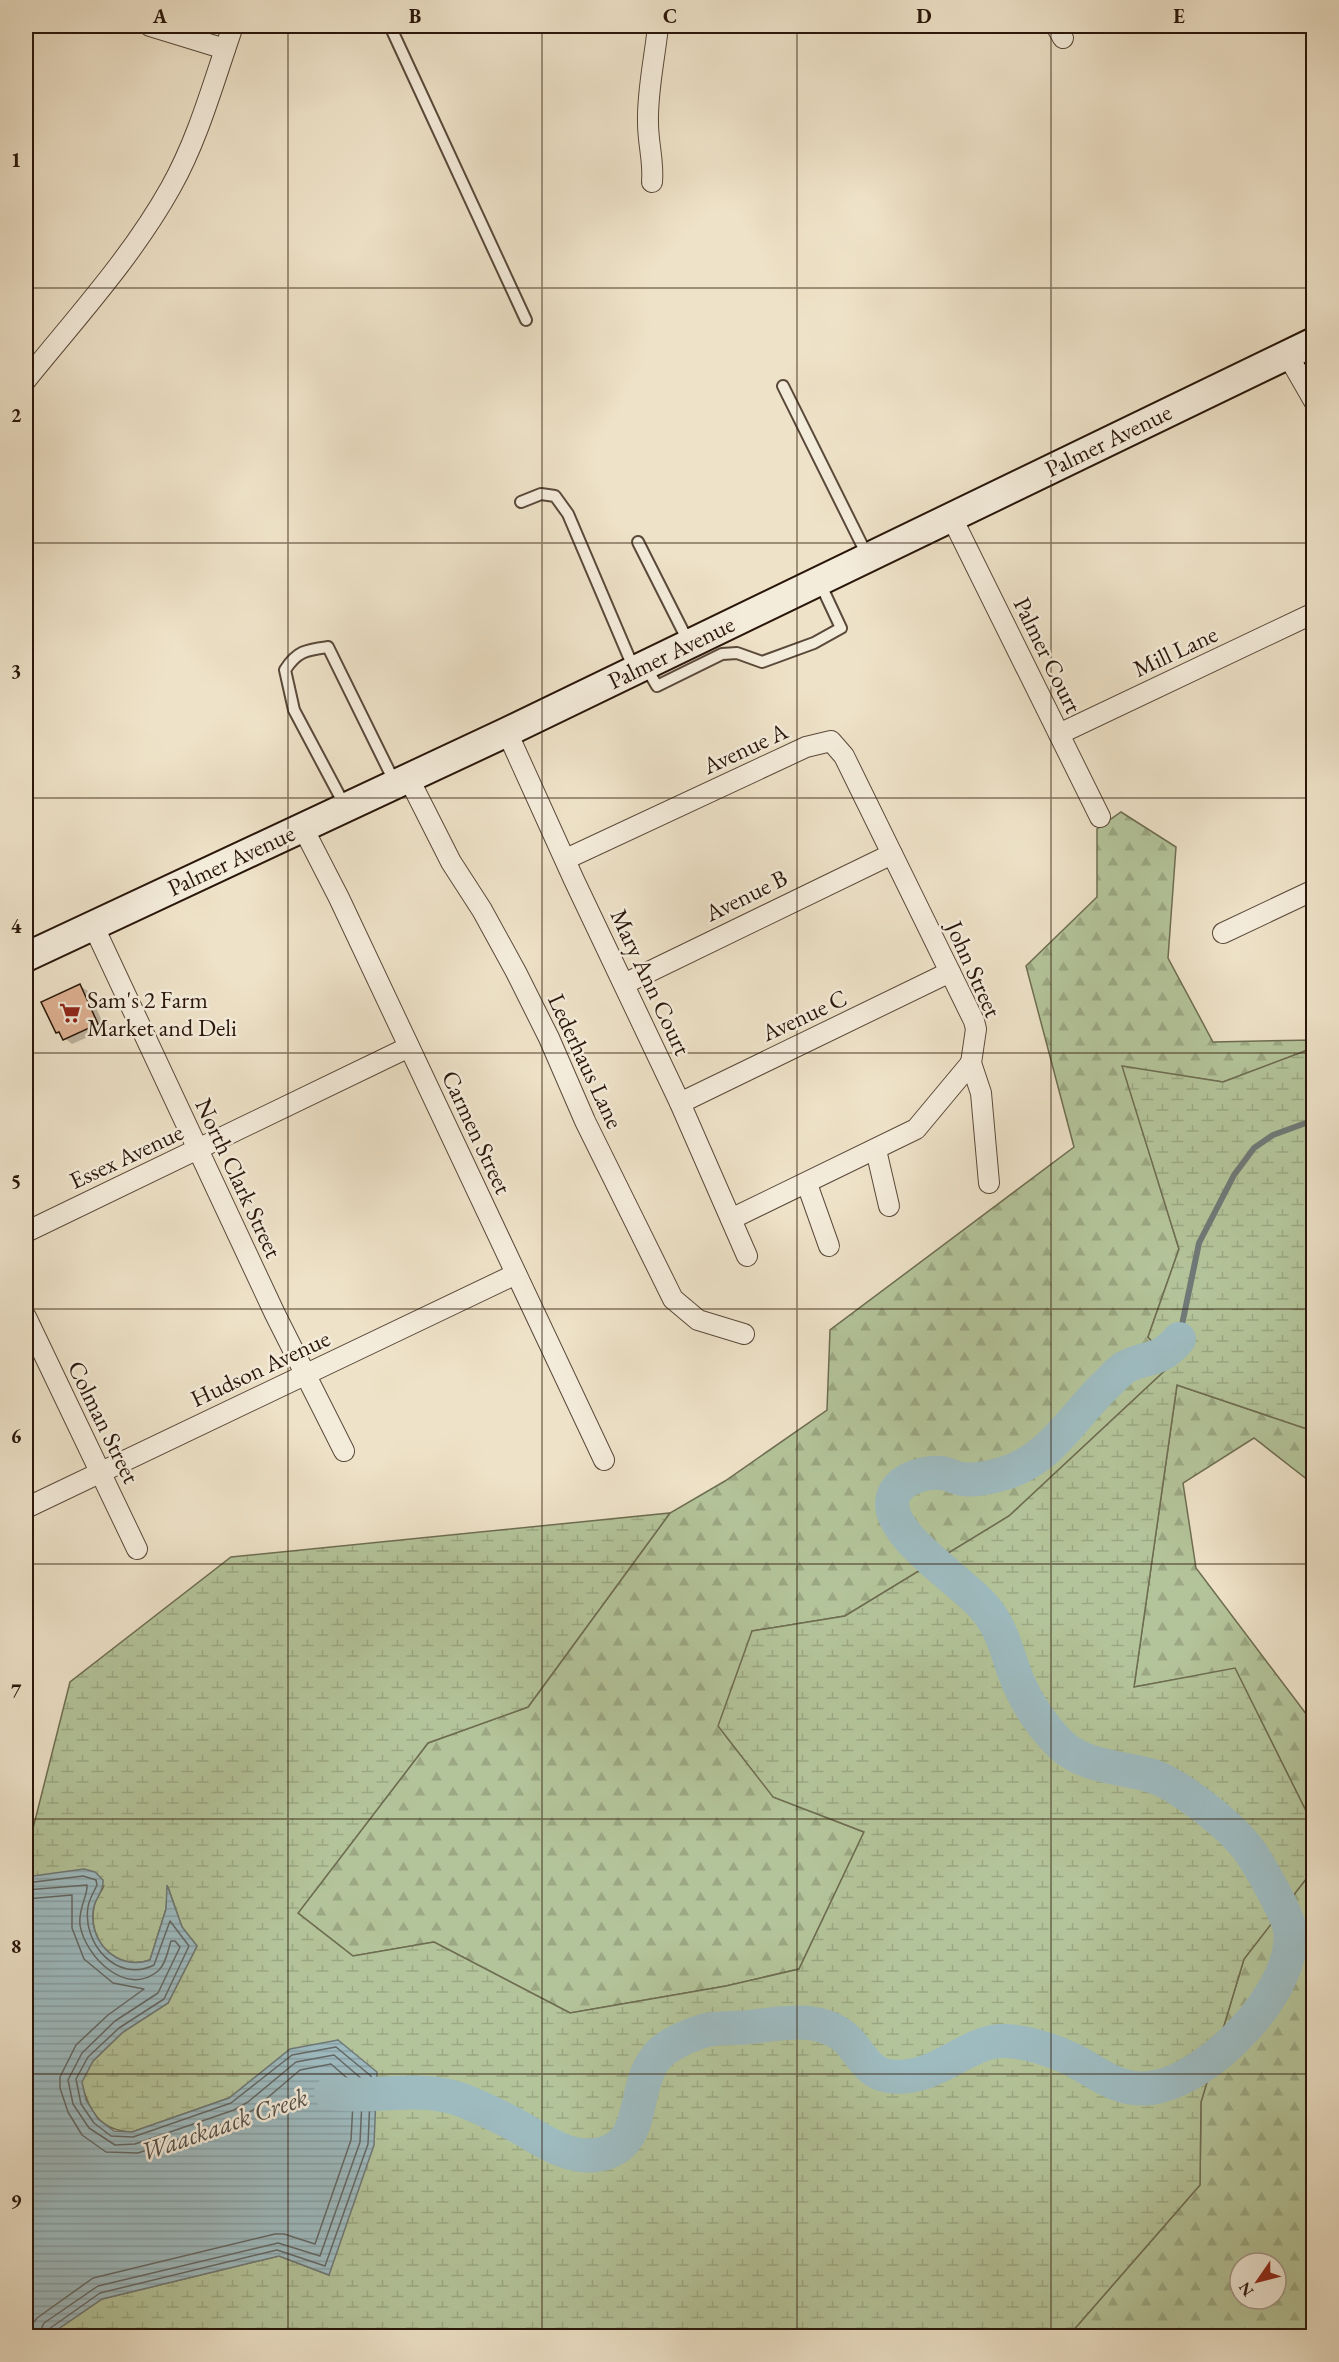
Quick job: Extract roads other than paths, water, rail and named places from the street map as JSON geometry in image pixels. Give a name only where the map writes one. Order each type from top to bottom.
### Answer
[{"type":"street","points":[[150,26],[225,49]]},
{"type":"street","points":[[26,380],[127,254],[167,194],[194,138],[233,26]]},
{"type":"street","points":[[652,182],[654,164],[648,141],[648,122],[658,26]]},
{"type":"street","name":"Palmer Avenue","points":[[26,957],[507,732],[639,667],[707,643],[867,556],[1314,342]]},
{"type":"street","points":[[1287,354],[1314,401]]},
{"type":"street","name":"Palmer Court","points":[[951,516],[1100,817]]},
{"type":"street","name":"Mill Lane","points":[[1059,734],[1314,613]]},
{"type":"street","name":"Mary Ann Court","points":[[507,732],[680,1103],[747,1256]]},
{"type":"street","name":"Avenue A","points":[[566,859],[806,747],[831,741],[844,756],[892,854]]},
{"type":"street","name":"Lederhaus Lane","points":[[401,780],[482,910],[516,972],[549,1038],[585,1121],[673,1299],[698,1320],[744,1334]]},
{"type":"street","name":"Carmen Street","points":[[302,826],[604,1460]]},
{"type":"street","name":"John Street","points":[[892,854],[976,1029],[971,1063],[981,1093],[989,1183]]},
{"type":"street","name":"Avenue B","points":[[624,984],[892,854]]},
{"type":"street","points":[[1223,933],[1314,890]]},
{"type":"street","name":"North Clark Street","points":[[93,925],[198,1150],[344,1451]]},
{"type":"street","name":"Avenue C","points":[[680,1103],[950,972]]},
{"type":"street","name":"Essex Avenue","points":[[26,1232],[409,1047]]},
{"type":"street","points":[[731,1219],[916,1129],[971,1063]]},
{"type":"street","points":[[876,1150],[889,1206]]},
{"type":"street","points":[[807,1184],[829,1246]]},
{"type":"street","name":"Hudson Avenue","points":[[26,1508],[516,1274]]},
{"type":"street","name":"Colman Street","points":[[26,1317],[137,1549]]},
{"type":"lane","points":[[390,26],[526,320]]},
{"type":"lane","points":[[783,386],[867,556]]},
{"type":"lane","points":[[521,502],[541,494],[555,496],[568,514],[639,667]]},
{"type":"lane","points":[[638,542],[707,643],[762,662],[814,643],[841,628],[819,581]]},
{"type":"lane","points":[[345,806],[294,710],[285,670],[294,656],[311,649],[328,647],[401,780]]},
{"type":"water","points":[[84,1869],[95,1872],[103,1880],[94,1906],[93,1918],[99,1941],[115,1957],[126,1961],[150,1960],[166,1909],[167,1885],[182,1927],[197,1946],[168,2003],[123,2032],[93,2061],[82,2082],[86,2100],[98,2119],[114,2131],[132,2132],[229,2098],[290,2049],[338,2040],[377,2072],[374,2145],[329,2275],[279,2256],[102,2299],[48,2336],[26,2336],[26,1877]]},
{"type":"waterway","name":"Waackaack Creek","points":[[1179,1339],[1199,1243],[1234,1175],[1254,1148],[1273,1135],[1314,1120]]},
{"type":"waterway","name":"Waackaack Creek","points":[[331,2093],[443,2095],[490,2112],[561,2150],[596,2155],[612,2151],[623,2142],[630,2131],[647,2075],[657,2057],[678,2041],[709,2029],[798,2022],[821,2025],[832,2029],[849,2041],[874,2070],[889,2076],[905,2077],[934,2069],[987,2043],[1018,2042],[1037,2046],[1073,2060],[1119,2085],[1139,2089],[1174,2082],[1198,2069],[1222,2051],[1245,2029],[1265,2004],[1280,1979],[1289,1953],[1288,1922],[1255,1859],[1219,1819],[1175,1787],[1149,1775],[1091,1762],[1069,1752],[1060,1744],[1041,1723],[1026,1699],[1000,1632],[989,1614],[972,1595],[914,1544],[895,1516],[892,1503],[898,1488],[919,1476],[942,1473],[962,1479],[978,1479],[1022,1466],[1049,1447],[1122,1370],[1132,1364],[1158,1356],[1172,1347],[1179,1339]]},
{"type":"place","name":"Sam's 2 Farm Market and Deli","points":[[70,1013]]}]
